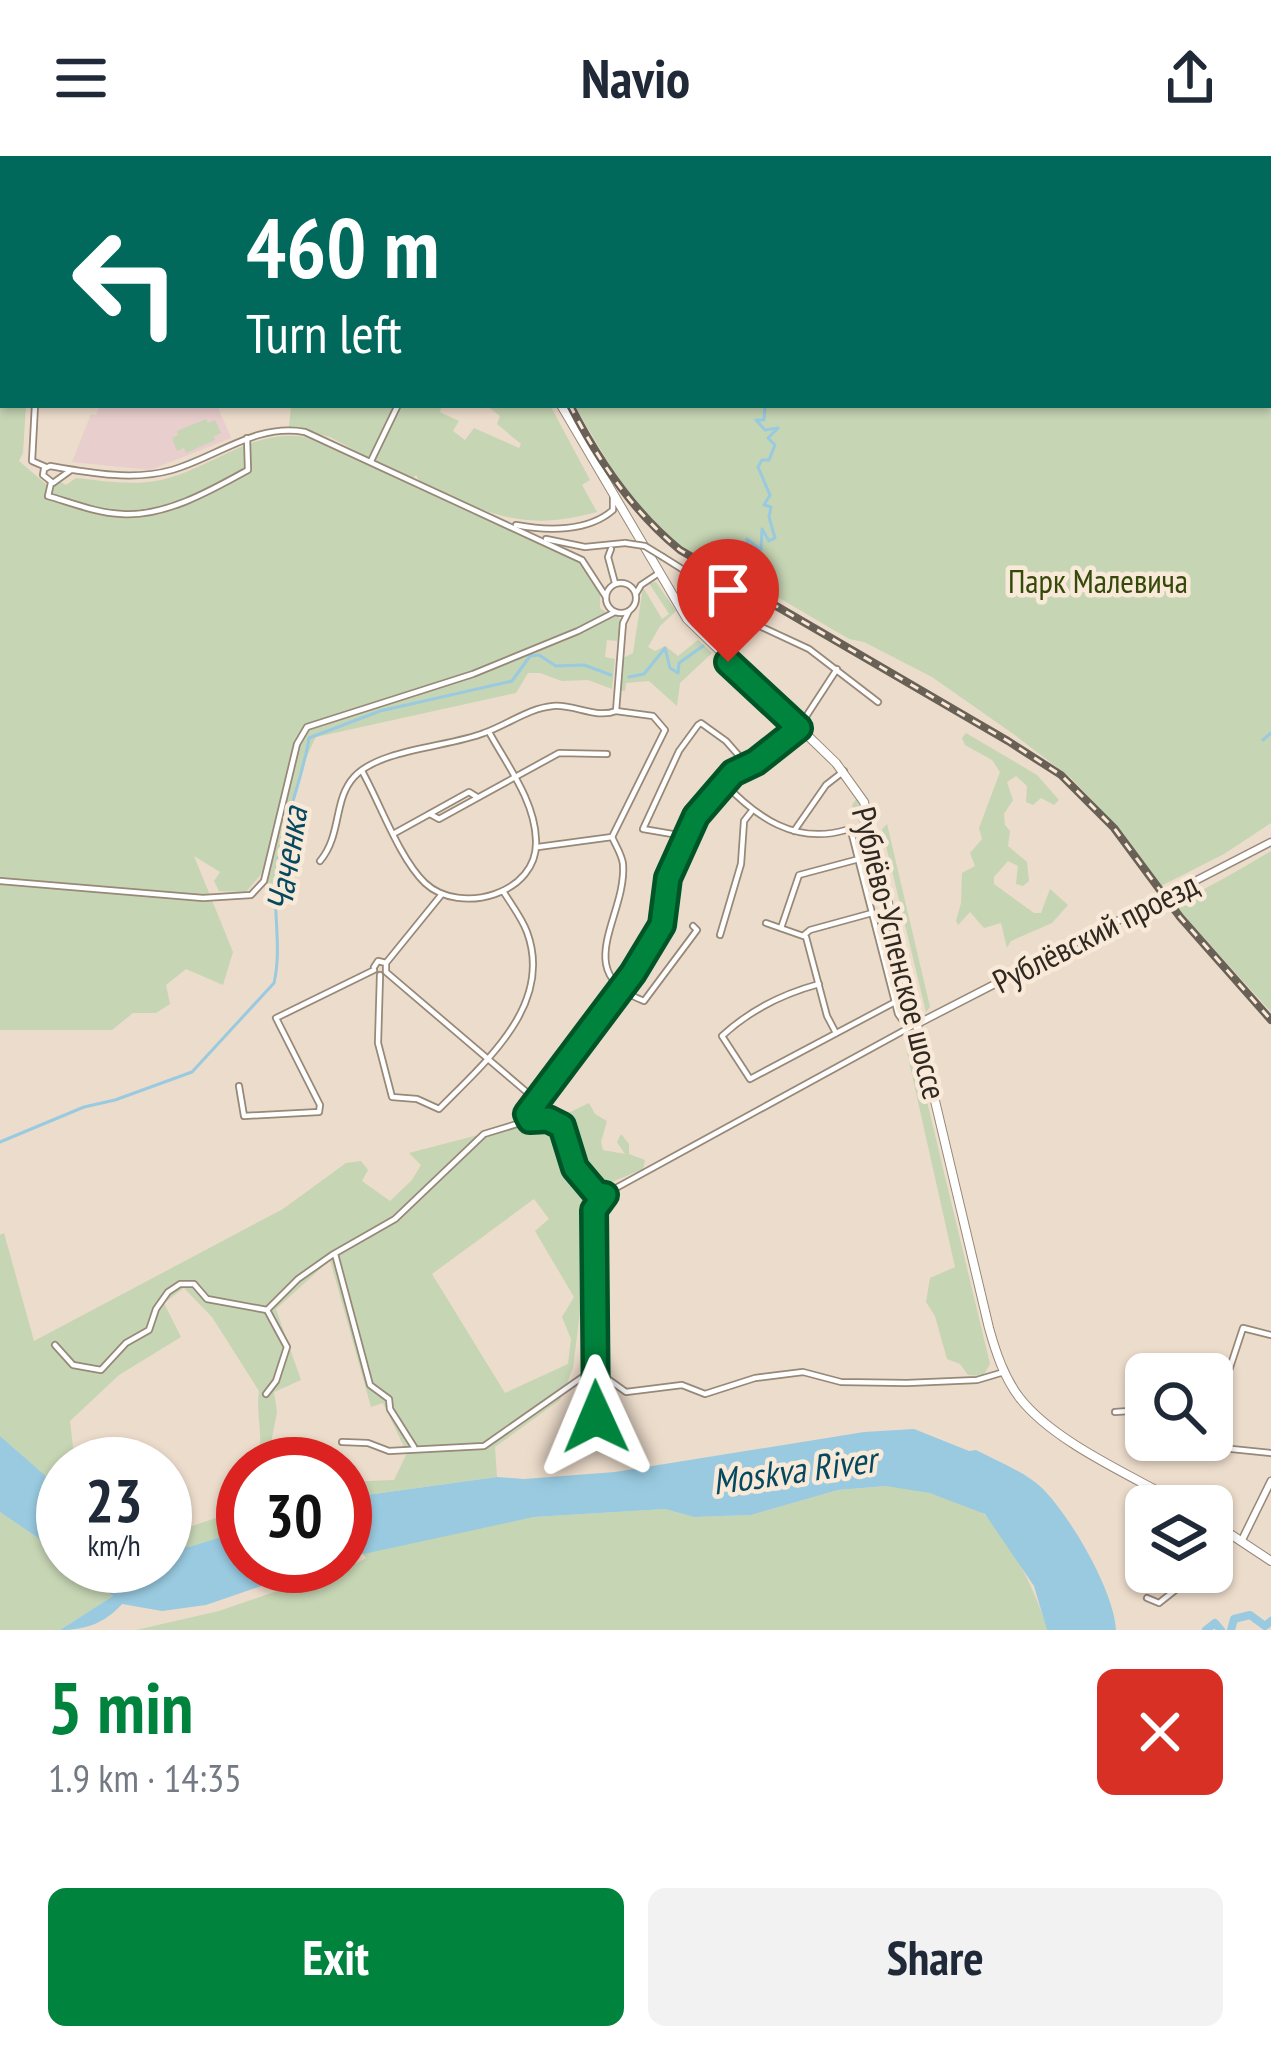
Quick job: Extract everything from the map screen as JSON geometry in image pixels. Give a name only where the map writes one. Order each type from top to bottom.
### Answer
[{"type":"main road","name":"Рублёво-Успенское шоссе","points":[[563,408],[647,550],[655,575],[701,636],[860,792],[872,822],[989,1328],[1004,1372],[1021,1399],[1049,1425],[1150,1485]]},
{"type":"main road","points":[[1233,1535],[1271,1561]]},
{"type":"street","points":[[35,408],[32,461],[111,475],[158,473],[247,438],[294,430],[316,435],[582,560],[623,622]]},
{"type":"street","points":[[371,461],[397,408]]},
{"type":"street","points":[[71,470],[50,483],[48,496],[124,514],[148,511],[196,496],[248,470],[247,438]]},
{"type":"street","points":[[47,467],[43,475],[50,483]]},
{"type":"street","points":[[497,519],[553,530],[590,522],[613,510],[609,486]]},
{"type":"street","points":[[534,537],[585,547],[626,543],[663,557],[698,579],[703,590],[692,616],[701,636]]},
{"type":"street","points":[[598,619],[614,584],[608,557],[616,546]]},
{"type":"street","points":[[614,572],[636,598]]},
{"type":"street","points":[[599,583],[641,584],[655,575]]},
{"type":"street","points":[[616,711],[623,622],[641,584]]},
{"type":"street","points":[[703,590],[734,600],[751,622],[808,649],[878,702]]},
{"type":"street","points":[[674,598],[698,605]]},
{"type":"street","points":[[0,881],[203,898],[251,895],[263,881],[296,744],[307,728],[473,674],[629,610]]},
{"type":"street","points":[[807,715],[837,669]]},
{"type":"street","points":[[320,861],[333,846],[342,799],[353,777],[362,771],[392,757],[456,744],[553,706],[653,716],[665,730],[612,837]]},
{"type":"street","points":[[685,836],[643,829],[679,752],[698,725],[727,741],[748,766]]},
{"type":"street","points":[[530,1120],[527,1114],[536,1100],[622,988],[664,921],[667,882],[685,836],[723,782],[799,728]]},
{"type":"street","points":[[362,771],[412,867],[427,885],[469,900],[503,891],[521,875],[537,847],[534,816],[489,732]]},
{"type":"street","points":[[395,833],[430,814],[439,819],[567,751],[607,754]]},
{"type":"street","points":[[793,832],[826,785],[844,772]]},
{"type":"street","points":[[723,782],[751,812],[793,832],[849,832],[895,1002],[903,1021],[919,1022]]},
{"type":"street","points":[[720,935],[741,864],[744,821],[751,812]]},
{"type":"street","points":[[537,847],[612,837]]},
{"type":"street","points":[[612,837],[623,861],[604,959],[622,988],[644,1001],[697,930],[693,926]]},
{"type":"street","name":"Рублёвский проезд","points":[[919,1022],[1271,842]]},
{"type":"street","points":[[781,928],[799,874],[859,859]]},
{"type":"street","points":[[386,963],[378,962],[378,1043],[392,1097],[417,1099],[440,1109],[489,1058],[519,1017],[535,967],[527,932],[503,891]]},
{"type":"street","points":[[239,1086],[244,1116],[319,1112],[276,1018],[380,972],[442,894]]},
{"type":"street","points":[[804,935],[872,914]]},
{"type":"street","points":[[766,923],[804,935]]},
{"type":"street","points":[[804,935],[836,1034]]},
{"type":"street","points":[[380,972],[536,1100]]},
{"type":"street","points":[[819,984],[790,992],[749,1014],[722,1037],[750,1079],[895,1002]]},
{"type":"street","points":[[564,1443],[597,1441],[594,1210],[605,1195],[919,1022]]},
{"type":"street","points":[[267,1310],[334,1253],[394,1220],[484,1134],[530,1120],[548,1119],[562,1126],[575,1168],[597,1194],[605,1195]]},
{"type":"street","points":[[334,1253],[370,1385],[388,1399],[414,1447]]},
{"type":"street","points":[[56,1345],[74,1365],[100,1370],[126,1343],[149,1330],[162,1300],[180,1284],[194,1284],[206,1299],[267,1310]]},
{"type":"street","points":[[266,1394],[276,1382],[287,1347],[267,1310]]},
{"type":"street","points":[[1233,1358],[1243,1328],[1271,1335]]},
{"type":"street","points":[[594,1369],[626,1393],[682,1385],[705,1394],[802,1372],[841,1382],[919,1383],[977,1380],[1004,1372]]},
{"type":"street","points":[[372,1444],[388,1450],[491,1444],[594,1369]]},
{"type":"street","points":[[1115,1412],[1125,1411]]},
{"type":"street","points":[[1233,1450],[1271,1453]]},
{"type":"street","points":[[1242,1540],[1271,1481]]},
{"type":"street","points":[[1147,1598],[1159,1603],[1172,1593]]},
{"type":"shaded area","points":[[99,408],[218,408],[231,438],[150,470],[72,462],[91,414],[96,415]]},
{"type":"green space","points":[[0,408],[26,408],[19,461],[47,485],[59,481],[66,485],[76,478],[150,482],[268,438],[306,437],[579,562],[600,592],[600,608],[617,613],[622,624],[617,641],[607,640],[605,657],[615,659],[612,689],[588,680],[562,681],[528,673],[516,693],[316,737],[297,786],[284,874],[274,876],[275,888],[264,890],[278,832],[273,832],[262,873],[246,892],[219,891],[214,881],[220,872],[194,856],[233,952],[223,985],[186,969],[166,985],[170,1004],[156,1013],[133,1013],[112,1030],[0,1030]]},
{"type":"green space","points":[[291,408],[395,408],[369,458],[330,437],[289,427]]},
{"type":"green space","points":[[399,408],[441,408],[440,412],[459,421],[453,431],[465,440],[474,428],[519,448],[521,444],[497,424],[500,416],[490,408],[552,408],[590,480],[582,485],[597,512],[547,521],[505,516],[375,460]]},
{"type":"green space","name":"Парк Малевича","points":[[576,408],[1271,408],[1271,823],[1161,886],[1123,833],[1071,778],[1012,733],[932,677],[849,639],[675,543],[617,477]]},
{"type":"green space","points":[[206,419],[208,423],[215,420],[221,433],[215,440],[186,453],[184,448],[177,451],[172,438],[177,431]]},
{"type":"green space","points":[[656,582],[676,611],[648,647],[655,651],[665,646],[678,656],[698,640],[712,653],[680,683],[677,706],[649,681],[626,683],[625,691],[619,690],[623,658],[633,653],[643,587],[662,619],[669,614],[649,583]]},
{"type":"green space","points":[[966,733],[1037,775],[1059,800],[1054,805],[1041,798],[1033,805],[1026,802],[1027,786],[1016,776],[1007,782],[1013,800],[1004,814],[1010,831],[1008,846],[1027,862],[1029,881],[1016,884],[1018,866],[1008,861],[994,877],[994,884],[1034,913],[1041,913],[1050,889],[1068,905],[1052,923],[1011,941],[1007,948],[1001,923],[984,928],[970,912],[958,925],[956,921],[962,873],[975,866],[970,853],[982,839],[979,828],[1000,772],[992,760],[965,745]]},
{"type":"green space","points":[[857,798],[898,959],[907,1010],[852,805]]},
{"type":"green space","points":[[887,824],[930,1007],[926,1012],[882,829]]},
{"type":"green space","points":[[1271,851],[1271,1012],[1174,905]]},
{"type":"green space","points":[[904,1039],[913,1043],[990,1364],[983,1376],[968,1375],[960,1364],[947,1359],[935,1316],[926,1302],[930,1278],[955,1267]]},
{"type":"green space","points":[[589,1103],[607,1121],[603,1150],[625,1154],[617,1142],[621,1134],[629,1144],[629,1154],[645,1160],[643,1169],[600,1187],[576,1163],[562,1116]]},
{"type":"green space","points":[[528,1122],[549,1122],[560,1127],[574,1176],[593,1202],[581,1239],[584,1280],[573,1368],[560,1400],[495,1447],[497,1477],[372,1494],[372,1481],[394,1480],[407,1453],[383,1403],[371,1407],[330,1260],[276,1309],[301,1380],[274,1392],[277,1412],[272,1437],[259,1437],[259,1391],[212,1317],[184,1288],[164,1303],[181,1337],[119,1375],[70,1421],[72,1437],[36,1437],[36,1467],[0,1436],[0,1235],[4,1233],[34,1341],[283,1209],[346,1163],[361,1161],[368,1170],[362,1181],[390,1201],[421,1165],[409,1153]],"holes":[[[534,1199],[549,1219],[535,1231],[574,1297],[562,1317],[571,1339],[568,1364],[505,1393],[432,1274]]]},
{"type":"green space","points":[[886,1486],[951,1497],[975,1508],[1003,1537],[1022,1568],[1047,1630],[136,1630],[219,1611],[271,1593],[372,1593],[372,1551],[534,1517],[665,1509],[694,1517],[751,1515],[838,1490]]},
{"type":"green space","points":[[0,1512],[36,1537],[36,1593],[113,1596],[60,1630],[0,1630]]},
{"type":"green space","points":[[216,1518],[216,1538],[192,1546],[192,1526]]},
{"type":"water","name":"Moskva River","points":[[914,1429],[976,1450],[1042,1488],[1089,1554],[1108,1595],[1116,1630],[1047,1630],[1034,1586],[985,1514],[930,1493],[886,1486],[838,1490],[751,1515],[694,1517],[665,1509],[534,1517],[372,1552],[372,1494],[497,1477],[615,1472],[864,1432]]},
{"type":"water","points":[[0,1436],[36,1467],[36,1537],[0,1512]]},
{"type":"water","points":[[216,1538],[216,1593],[241,1593],[206,1605],[162,1611],[122,1604],[94,1624],[60,1630],[113,1596],[109,1593],[192,1593],[192,1546]]},
{"type":"waterway","name":"Чаченка","points":[[743,573],[747,569],[742,560],[749,553],[747,539],[761,550],[762,529],[769,541],[775,538],[771,507],[764,505],[770,495],[758,467],[762,460],[769,460],[775,445],[768,438],[778,428],[765,430],[756,420],[764,420],[765,408]]},
{"type":"waterway","name":"Чаченка","points":[[737,580],[741,575]]},
{"type":"waterway","name":"Чаченка","points":[[713,635],[732,590]]},
{"type":"waterway","name":"Чаченка","points":[[629,677],[644,674],[665,648],[670,668],[678,673],[679,663],[703,646]]},
{"type":"waterway","name":"Чаченка","points":[[0,1142],[84,1107],[192,1072],[274,983],[278,860],[309,738],[380,711],[512,681],[530,656],[539,655],[556,666],[584,665],[611,675]]},
{"type":"waterway","points":[[1263,740],[1271,733]]},
{"type":"waterway","points":[[1231,1630],[1234,1619],[1250,1615],[1265,1626],[1271,1621]]},
{"type":"waterway","points":[[1206,1630],[1215,1623],[1221,1630]]},
{"type":"railway","points":[[572,408],[618,484],[680,550],[1061,775],[1114,828],[1180,917],[1271,1020]]},
{"type":"route","points":[[596,1417],[594,1210],[605,1195],[597,1194],[575,1168],[562,1126],[554,1120],[530,1120],[527,1114],[633,973],[662,925],[668,878],[696,816],[733,773],[756,762],[799,728],[728,662]]}]
